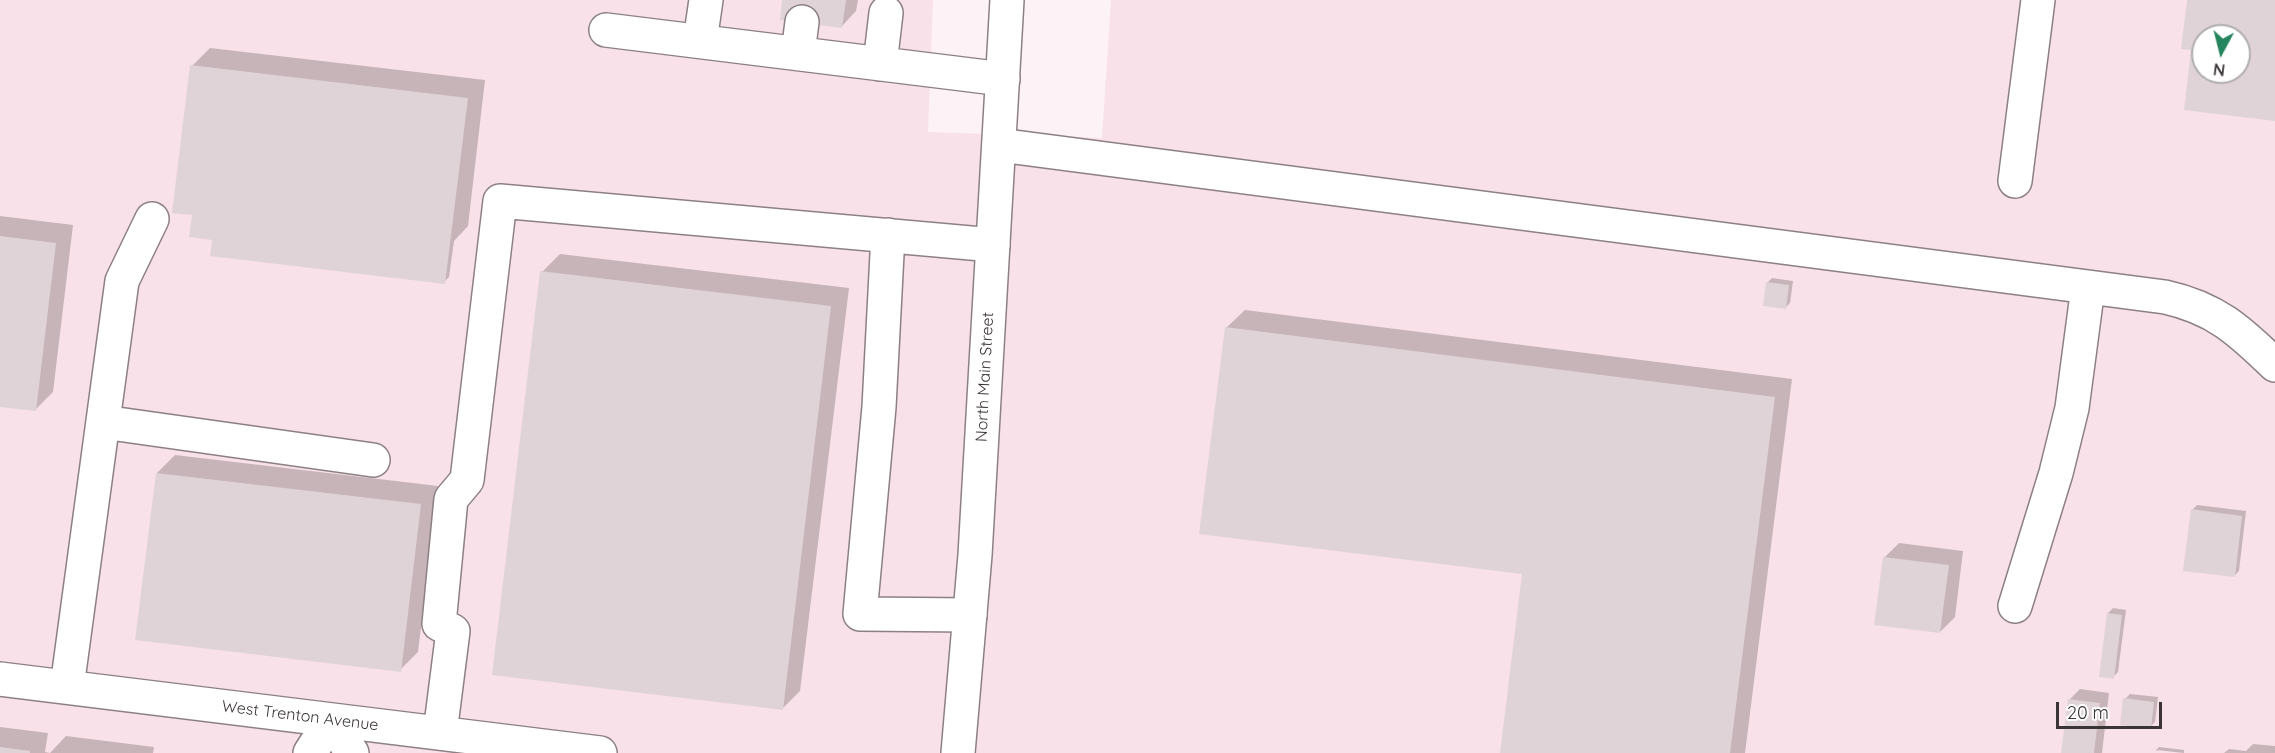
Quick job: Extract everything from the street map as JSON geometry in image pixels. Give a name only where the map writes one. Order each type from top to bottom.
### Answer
[{"type":"main road","points":[[700,41],[706,0]]},
{"type":"main road","name":"North Main Street","points":[[958,753],[970,615],[1007,0]]},
{"type":"main road","points":[[2015,181],[2038,0]]},
{"type":"main road","points":[[880,64],[886,13]]},
{"type":"main road","points":[[606,30],[700,41],[800,38],[880,64],[1003,79]]},
{"type":"main road","points":[[999,145],[2190,302],[2238,328],[2275,364]]},
{"type":"main road","points":[[440,733],[453,631],[439,624],[451,499],[467,480],[500,201],[993,245]]},
{"type":"main road","points":[[67,687],[122,281],[152,219]]},
{"type":"main road","points":[[888,235],[879,407],[860,614],[970,615]]},
{"type":"main road","points":[[2015,606],[2056,473],[2072,408],[2088,287]]},
{"type":"main road","points":[[103,422],[373,460]]},
{"type":"main road","name":"West Trenton Avenue","points":[[0,679],[600,753]]},
{"type":"main road","points":[[310,753],[331,720],[352,753]]},
{"type":"shaded area","points":[[0,0],[933,0],[928,132],[1102,138],[1111,0],[2275,0],[2275,753],[0,753]]},
{"type":"building","points":[[782,0],[846,0],[842,28],[780,20]]},
{"type":"building","points":[[2187,0],[2275,0],[2275,121],[2184,110],[2191,50],[2181,49]]},
{"type":"building","points":[[190,65],[468,98],[445,284],[210,256],[212,240],[189,237],[192,215],[172,213]]},
{"type":"building","points":[[0,236],[56,243],[36,411],[0,407]]},
{"type":"building","points":[[540,271],[831,306],[783,710],[492,675]]},
{"type":"building","points":[[1766,282],[1789,285],[1786,309],[1763,306]]},
{"type":"building","points":[[1225,327],[1775,397],[1730,753],[1500,753],[1522,574],[1199,534]]},
{"type":"building","points":[[156,473],[421,504],[401,672],[135,640]]},
{"type":"building","points":[[2191,509],[2242,516],[2235,577],[2183,571]]},
{"type":"building","points":[[1883,557],[1949,565],[1940,633],[1874,625]]},
{"type":"building","points":[[2107,613],[2122,615],[2114,679],[2099,677]]},
{"type":"building","points":[[2123,698],[2154,702],[2151,729],[2120,725]]},
{"type":"building","points":[[2068,699],[2100,703],[2094,753],[2061,753]]},
{"type":"building","points":[[0,747],[30,751],[30,753],[0,753]]}]
